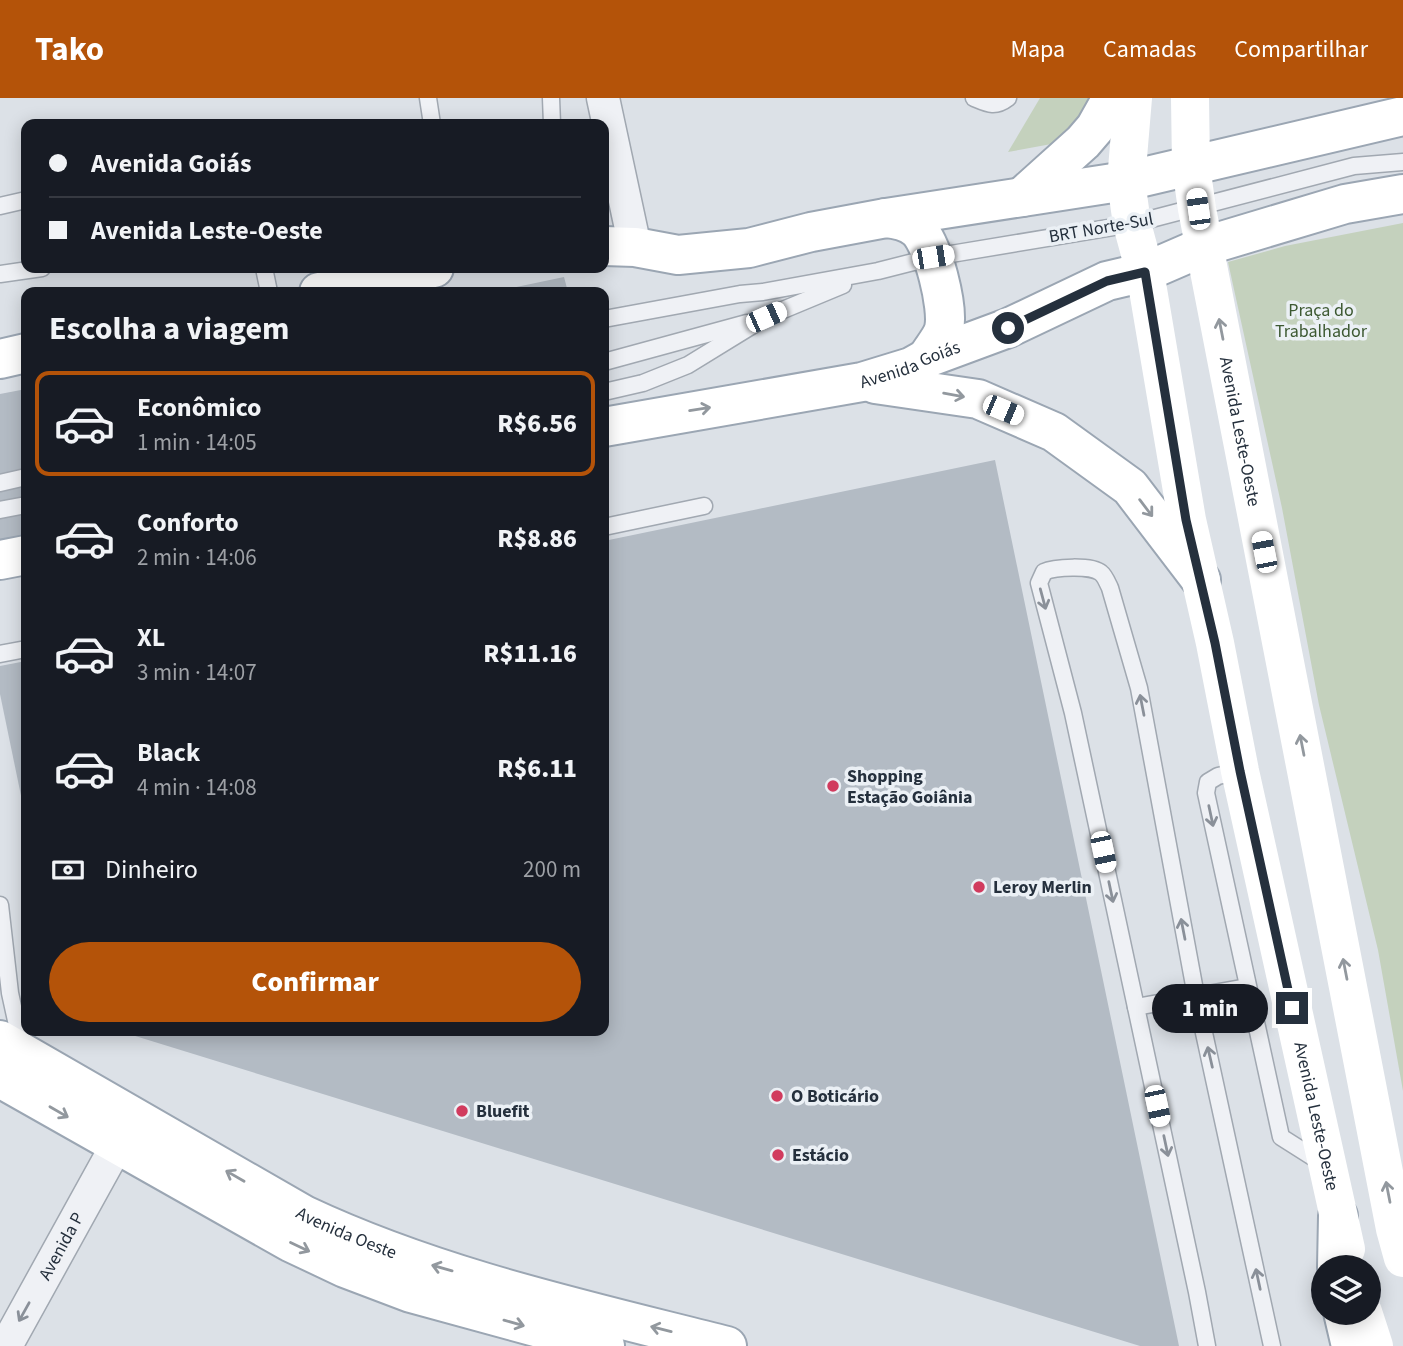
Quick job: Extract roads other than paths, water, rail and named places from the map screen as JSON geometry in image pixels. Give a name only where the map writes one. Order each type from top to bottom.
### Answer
[{"type":"main road","points":[[1022,198],[1083,142],[1112,98]]},
{"type":"main road","name":"Avenida Leste-Oeste","points":[[1133,98],[1126,181],[1132,224],[1145,272],[1186,520],[1347,1255]]},
{"type":"main road","name":"Avenida Leste-Oeste","points":[[1191,98],[1191,166],[1198,209],[1395,1229],[1403,1258]]},
{"type":"main road","points":[[620,246],[678,255],[749,248],[811,232],[886,218],[1126,181],[1403,116]]},
{"type":"main road","name":"Avenida Goiás","points":[[609,426],[862,382],[911,367],[927,358],[1008,328],[1107,281],[1145,272],[1205,246],[1345,204],[1403,194]]},
{"type":"main road","points":[[886,218],[897,219],[916,228],[928,242],[933,257],[941,291],[944,329],[927,358]]},
{"type":"main road","points":[[343,287],[410,273]]},
{"type":"main road","points":[[0,359],[21,354]]},
{"type":"main road","points":[[862,382],[978,399],[1054,432],[1130,487],[1201,579]]},
{"type":"main road","points":[[0,561],[21,556]]},
{"type":"main road","name":"Avenida Oeste","points":[[8,1057],[117,1145],[290,1242],[345,1268],[411,1293],[604,1346]]},
{"type":"main road","name":"Avenida Oeste","points":[[8,1057],[354,1239],[423,1263],[563,1304],[727,1346]]},
{"type":"main road","points":[[1337,1255],[1338,1216]]},
{"type":"main road","points":[[1346,1325],[1351,1346]]},
{"type":"main road","points":[[1367,1325],[1374,1346]]},
{"type":"street","points":[[603,98],[605,119]]},
{"type":"street","points":[[609,150],[620,246]]},
{"type":"street","name":"Avenida P","points":[[5,1346],[117,1145]]},
{"type":"lane","points":[[428,98],[431,119]]},
{"type":"lane","points":[[551,98],[552,119]]},
{"type":"lane","points":[[974,98],[989,105],[1000,104],[1007,98]]},
{"type":"lane","name":"BRT Norte-Sul","points":[[878,271],[933,257],[1132,224],[1198,209],[1353,166],[1403,162]]},
{"type":"lane","points":[[0,206],[21,201]]},
{"type":"lane","points":[[609,361],[766,317],[878,271]]},
{"type":"lane","points":[[609,319],[878,271]]},
{"type":"lane","points":[[0,275],[21,272]]},
{"type":"lane","points":[[609,391],[643,383],[688,365],[766,317]]},
{"type":"lane","points":[[0,483],[21,479]]},
{"type":"lane","points":[[0,510],[21,506]]},
{"type":"lane","points":[[609,526],[704,506]]},
{"type":"lane","points":[[1207,1346],[1073,713],[1039,583],[1044,572],[1052,568],[1093,569],[1102,573],[1110,588],[1139,688],[1196,996],[1272,1346]]},
{"type":"lane","points":[[0,654],[21,650]]},
{"type":"lane","points":[[1240,771],[1217,776],[1208,782],[1206,793],[1247,986],[1281,1137],[1327,1166]]},
{"type":"lane","points":[[0,905],[10,993],[8,1057]]},
{"type":"lane","points":[[1136,1007],[1247,986]]},
{"type":"place","name":"Shopping Estação Goiânia","points":[[833,786]]},
{"type":"place","name":"Leroy Merlin","points":[[979,887]]},
{"type":"place","name":"O Boticário","points":[[777,1096]]},
{"type":"place","name":"Bluefit","points":[[462,1111]]},
{"type":"place","name":"Estácio","points":[[778,1155]]},
{"type":"park label","name":"Praça do Trabalhador","points":[[1321,320]]}]
